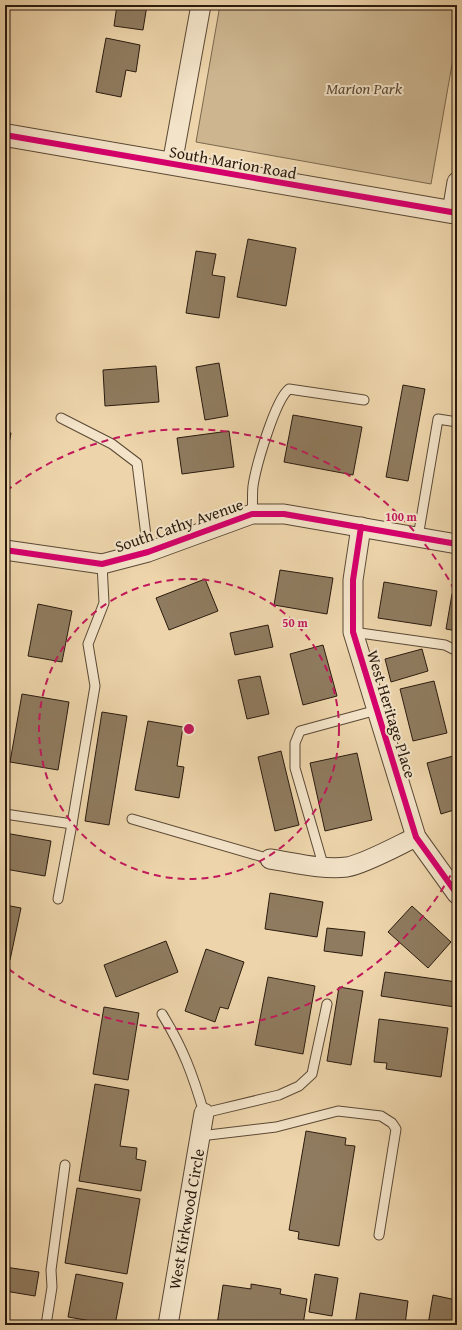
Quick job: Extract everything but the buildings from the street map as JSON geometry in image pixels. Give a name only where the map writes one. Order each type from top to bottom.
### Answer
[{"type":"street","points":[[172,164],[201,5]]},
{"type":"street","name":"South Marion Road","points":[[5,135],[454,213]]},
{"type":"street","points":[[454,213],[457,182]]},
{"type":"street","name":"South Cathy Avenue","points":[[5,550],[102,564],[148,552],[252,514],[284,514],[457,544]]},
{"type":"street","name":"West Heritage Place","points":[[361,527],[353,580],[353,632],[416,837],[457,894]]},
{"type":"street","points":[[270,859],[324,868],[349,866],[383,853],[416,837]]},
{"type":"street","name":"West Kirkwood Circle","points":[[168,1325],[204,1114]]},
{"type":"lane","points":[[252,514],[253,486],[258,463],[278,402],[285,392],[289,389],[364,400]]},
{"type":"lane","points":[[61,418],[112,444],[137,463],[148,552]]},
{"type":"lane","points":[[418,537],[438,419],[457,422]]},
{"type":"lane","points":[[58,899],[72,824],[94,686],[88,644],[104,603],[102,564]]},
{"type":"lane","points":[[353,632],[445,645],[457,651]]},
{"type":"lane","points":[[324,868],[296,768],[295,743],[300,730],[377,710]]},
{"type":"lane","points":[[5,814],[72,824]]},
{"type":"lane","points":[[132,819],[270,859]]},
{"type":"lane","points":[[162,1014],[178,1040],[190,1067],[204,1114],[279,1095],[299,1086],[312,1074],[327,1004]]},
{"type":"lane","points":[[200,1136],[276,1127],[338,1111],[380,1116],[392,1123],[396,1128],[380,1235]]},
{"type":"lane","points":[[46,1325],[52,1287],[51,1270],[65,1165]]},
{"type":"green space","name":"Marion Park","points":[[220,5],[457,5],[457,36],[431,184],[196,142]]},
{"type":"cycle path","points":[[5,135],[457,213]]},
{"type":"cycle path","points":[[5,550],[102,564],[148,552],[252,514],[284,514],[457,544]]},
{"type":"cycle path","points":[[361,527],[353,580],[353,632],[416,837],[457,894]]}]
